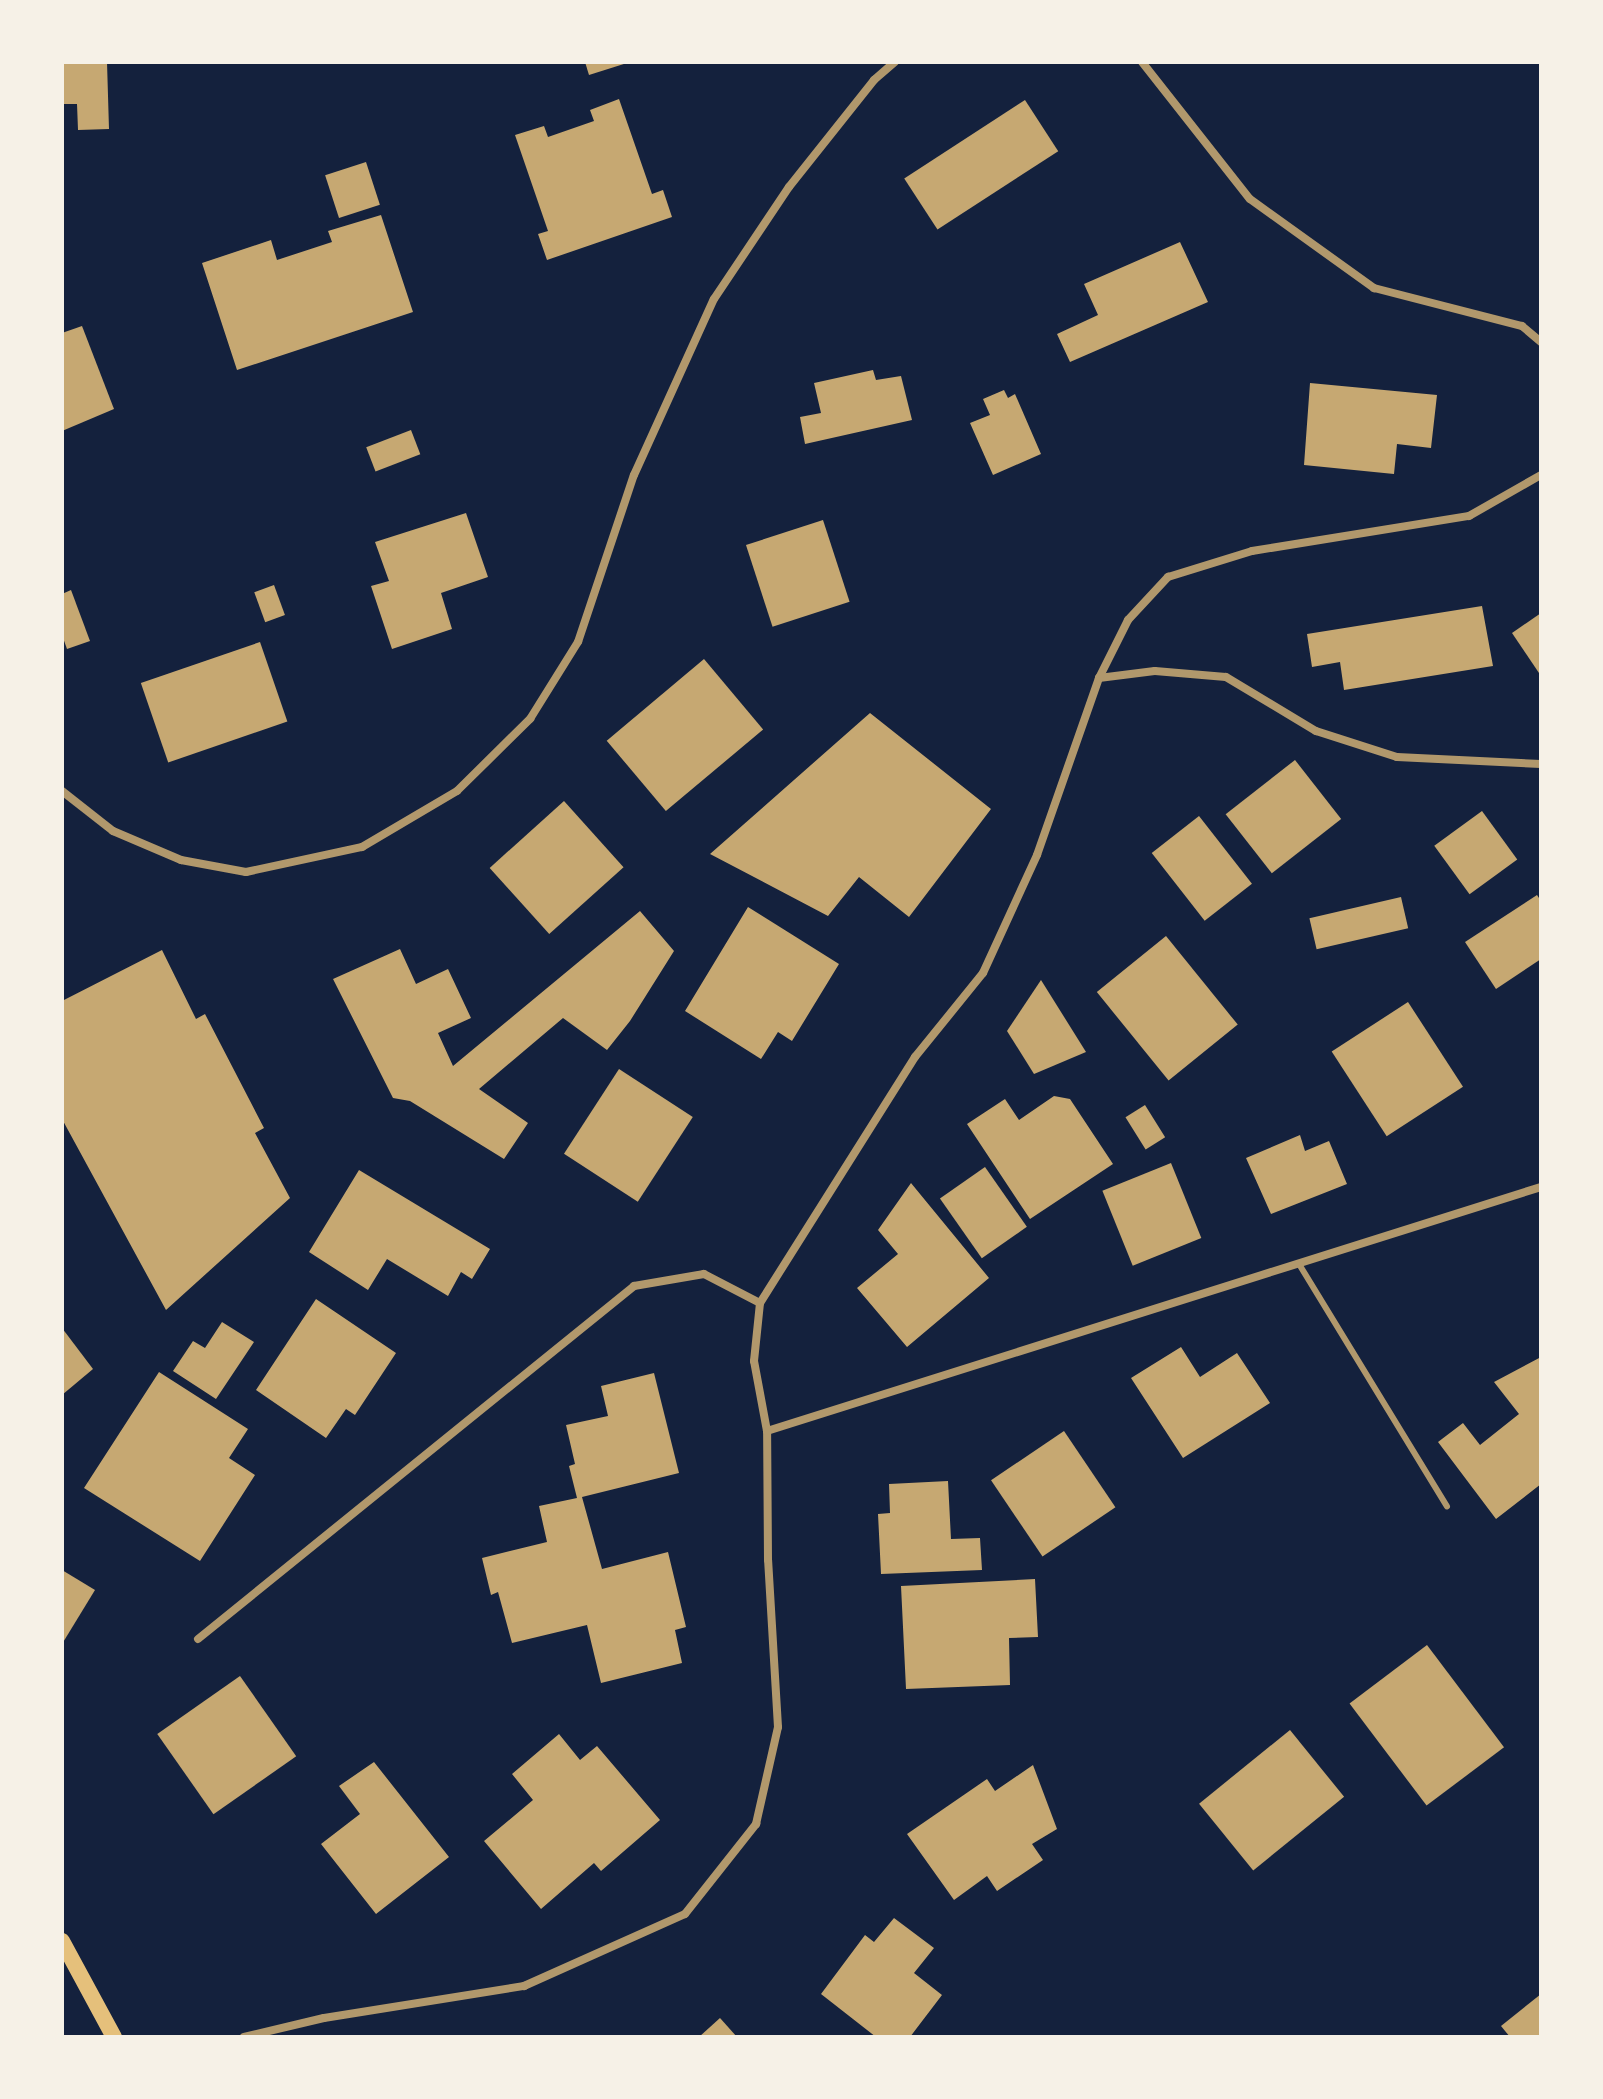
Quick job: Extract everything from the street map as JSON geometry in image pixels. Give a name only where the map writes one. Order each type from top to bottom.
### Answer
[{"type":"main road","points":[[62,1941],[114,2037]]},
{"type":"street","points":[[62,791],[113,831],[181,860],[246,872],[362,847],[457,791],[530,719],[578,642],[634,475],[714,299],[789,187],[874,80],[895,62]]},
{"type":"street","points":[[1142,62],[1250,199],[1374,288],[1522,326],[1541,342]]},
{"type":"street","points":[[244,2037],[324,2018],[524,1986],[685,1914],[756,1824],[778,1727],[768,1560],[767,1431],[754,1361],[760,1303],[915,1057],[983,973],[1037,855],[1099,678],[1128,620],[1168,577],[1252,551],[1469,516],[1541,475]]},
{"type":"street","points":[[1099,678],[1155,671],[1226,677],[1316,731],[1397,757],[1541,764]]},
{"type":"street","points":[[767,1431],[1541,1187]]},
{"type":"street","points":[[198,1639],[634,1286],[704,1274],[760,1303]]},
{"type":"lane","points":[[1299,1264],[1447,1506]]},
{"type":"building","points":[[62,62],[107,62],[109,129],[78,130],[77,104],[62,104]]},
{"type":"building","points":[[585,62],[627,62],[627,63],[589,75]]},
{"type":"building","points":[[619,99],[652,194],[663,190],[672,217],[547,260],[538,234],[548,231],[515,135],[544,126],[548,137],[594,121],[590,110]]},
{"type":"building","points":[[1025,100],[1058,151],[937,230],[904,178]]},
{"type":"building","points":[[366,162],[380,205],[339,218],[325,175]]},
{"type":"building","points":[[381,215],[413,312],[237,370],[202,263],[271,240],[277,260],[332,242],[328,231]]},
{"type":"building","points":[[1180,242],[1208,302],[1070,362],[1057,334],[1098,315],[1084,284]]},
{"type":"building","points":[[82,326],[114,409],[62,431],[62,333]]},
{"type":"building","points":[[873,370],[876,380],[901,376],[912,420],[805,444],[800,417],[821,413],[814,383]]},
{"type":"building","points":[[1310,383],[1437,395],[1431,448],[1397,444],[1394,474],[1304,465]]},
{"type":"building","points":[[1004,390],[1008,398],[1015,394],[1041,454],[993,475],[970,423],[990,415],[983,399]]},
{"type":"building","points":[[411,430],[420,454],[376,471],[366,447]]},
{"type":"building","points":[[466,513],[488,577],[441,593],[452,629],[392,649],[371,586],[389,581],[375,542]]},
{"type":"building","points":[[823,520],[850,602],[773,627],[746,545]]},
{"type":"building","points":[[274,585],[285,615],[265,622],[254,592]]},
{"type":"building","points":[[71,590],[90,641],[67,649],[62,635],[62,594]]},
{"type":"building","points":[[1482,606],[1493,666],[1344,690],[1340,662],[1312,667],[1307,634]]},
{"type":"building","points":[[1541,613],[1541,676],[1512,633]]},
{"type":"building","points":[[260,642],[287,721],[168,762],[141,683]]},
{"type":"building","points":[[704,659],[763,729],[666,811],[607,741]]},
{"type":"building","points":[[870,713],[991,809],[909,917],[859,877],[828,916],[710,854]]},
{"type":"building","points":[[1295,760],[1341,819],[1272,873],[1226,814]]},
{"type":"building","points":[[564,801],[624,867],[549,934],[490,868]]},
{"type":"building","points":[[1482,811],[1517,860],[1470,894],[1434,846]]},
{"type":"building","points":[[1199,816],[1252,884],[1205,921],[1152,853]]},
{"type":"building","points":[[1537,895],[1541,901],[1541,959],[1496,989],[1465,942]]},
{"type":"building","points":[[1401,897],[1408,928],[1317,949],[1309,918]]},
{"type":"building","points":[[748,907],[839,964],[792,1041],[778,1032],[761,1059],[685,1011]]},
{"type":"building","points":[[640,911],[674,951],[630,1021],[607,1050],[563,1018],[479,1089],[528,1123],[504,1159],[410,1101],[393,1098],[333,979],[400,949],[416,984],[448,969],[471,1018],[438,1033],[453,1066]]},
{"type":"building","points":[[1166,936],[1238,1025],[1169,1081],[1097,992]]},
{"type":"building","points":[[162,950],[196,1019],[205,1014],[264,1128],[255,1133],[290,1198],[166,1310],[62,1119],[62,1001]]},
{"type":"building","points":[[1041,980],[1086,1052],[1034,1074],[1007,1031]]},
{"type":"building","points":[[1408,1002],[1463,1087],[1387,1136],[1332,1052]]},
{"type":"building","points":[[619,1069],[693,1117],[638,1202],[564,1154]]},
{"type":"building","points":[[1054,1096],[1070,1099],[1113,1164],[1030,1219],[967,1124],[1005,1099],[1019,1120]]},
{"type":"building","points":[[1145,1105],[1165,1137],[1146,1149],[1125,1117]]},
{"type":"building","points":[[1300,1135],[1305,1151],[1329,1141],[1347,1184],[1271,1214],[1246,1158]]},
{"type":"building","points":[[1171,1163],[1201,1238],[1133,1266],[1102,1191]]},
{"type":"building","points":[[985,1167],[1027,1227],[982,1258],[940,1199]]},
{"type":"building","points":[[359,1170],[490,1249],[472,1279],[461,1272],[448,1296],[387,1259],[368,1290],[309,1252]]},
{"type":"building","points":[[911,1183],[989,1278],[907,1347],[857,1288],[898,1254],[878,1230]]},
{"type":"building","points":[[316,1299],[396,1353],[355,1415],[346,1409],[326,1438],[256,1390]]},
{"type":"building","points":[[222,1322],[254,1342],[216,1399],[173,1371],[193,1341],[205,1348]]},
{"type":"building","points":[[62,1328],[93,1369],[62,1395]]},
{"type":"building","points":[[1181,1347],[1200,1377],[1237,1353],[1270,1403],[1183,1458],[1131,1378]]},
{"type":"building","points":[[1541,1357],[1541,1484],[1496,1519],[1438,1442],[1463,1423],[1480,1445],[1519,1414],[1494,1382]]},
{"type":"building","points":[[159,1372],[248,1429],[229,1458],[255,1475],[200,1561],[84,1488]]},
{"type":"building","points":[[654,1373],[679,1473],[582,1497],[602,1569],[668,1552],[686,1627],[675,1630],[682,1663],[601,1683],[587,1625],[512,1643],[498,1592],[491,1595],[482,1558],[547,1542],[539,1506],[577,1498],[569,1466],[575,1464],[566,1425],[608,1416],[601,1386]]},
{"type":"building","points":[[1064,1431],[1115,1507],[1042,1556],[991,1480]]},
{"type":"building","points":[[948,1481],[951,1539],[980,1538],[982,1570],[881,1574],[878,1514],[890,1513],[889,1484]]},
{"type":"building","points":[[62,1570],[95,1590],[62,1644]]},
{"type":"building","points":[[1035,1579],[1038,1637],[1009,1638],[1010,1685],[906,1689],[901,1586]]},
{"type":"building","points":[[1427,1645],[1504,1747],[1427,1806],[1350,1703]]},
{"type":"building","points":[[240,1676],[296,1756],[213,1814],[157,1734]]},
{"type":"building","points":[[1290,1730],[1344,1797],[1253,1870],[1199,1804]]},
{"type":"building","points":[[559,1734],[580,1760],[597,1746],[660,1820],[601,1871],[594,1863],[541,1909],[484,1841],[533,1800],[512,1774]]},
{"type":"building","points":[[374,1762],[449,1857],[376,1914],[321,1844],[360,1814],[339,1786]]},
{"type":"building","points":[[1033,1765],[1057,1829],[1032,1844],[1043,1860],[997,1891],[987,1876],[954,1900],[907,1834],[987,1779],[995,1791]]},
{"type":"building","points":[[894,1918],[934,1948],[914,1973],[942,1995],[910,2037],[876,2037],[821,1994],[865,1935],[874,1942]]},
{"type":"building","points":[[1541,1994],[1541,2037],[1510,2037],[1501,2026]]},
{"type":"building","points":[[720,2018],[737,2037],[699,2037]]}]
